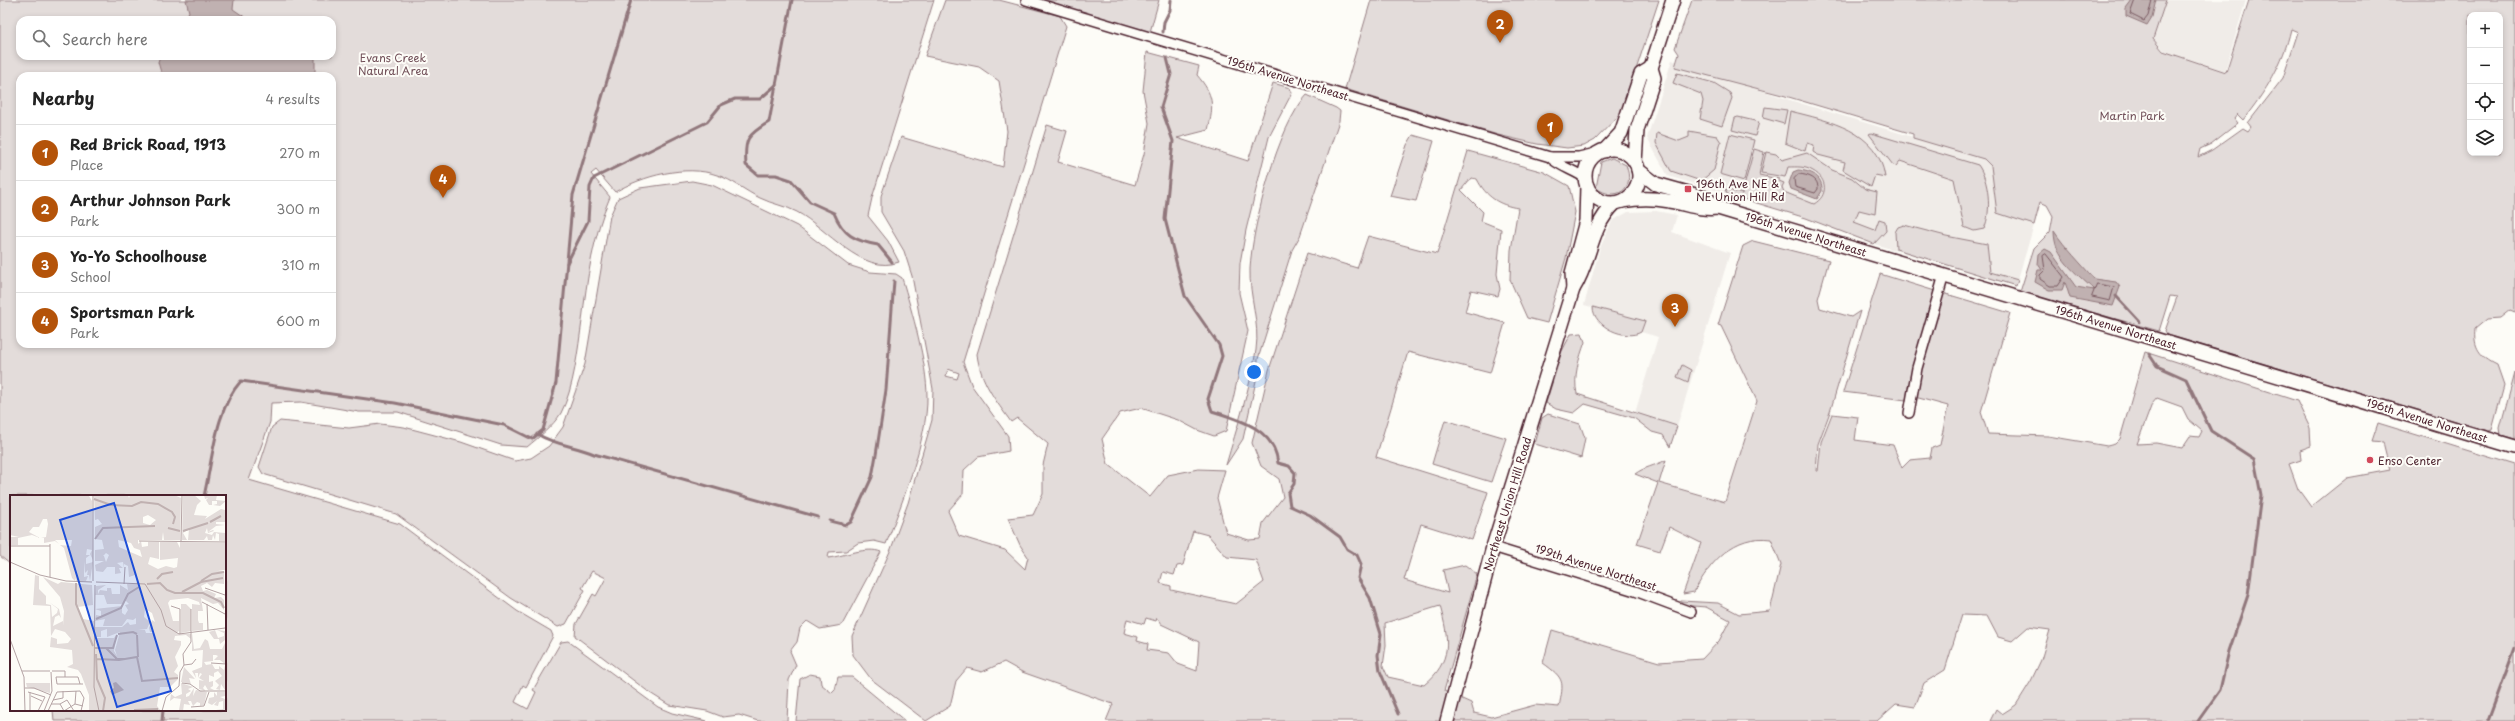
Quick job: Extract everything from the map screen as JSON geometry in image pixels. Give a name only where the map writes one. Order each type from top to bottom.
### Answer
[{"type":"street","name":"196th Avenue Northeast","points":[[1026,0],[1550,157],[1579,157],[1602,152]]},
{"type":"street","points":[[1651,68],[1641,74],[1621,133],[1589,163],[1586,182],[1598,199],[1618,202],[1634,192],[1639,178],[1637,166],[1637,130],[1654,78],[1651,68],[1673,0]]},
{"type":"street","points":[[1602,152],[1621,151],[1637,166]]},
{"type":"street","name":"196th Avenue Northeast","points":[[1550,157],[1554,162],[1574,170],[1586,182]]},
{"type":"street","name":"196th Avenue Northeast","points":[[1637,166],[1656,184],[1706,198],[1718,208],[2515,447]]},
{"type":"street","name":"Northeast Union Hill Road","points":[[1573,289],[1572,273],[1586,221],[1586,182]]},
{"type":"street","name":"196th Avenue Northeast","points":[[1618,202],[1637,198],[1668,200],[1703,210],[1718,208]]},
{"type":"street","name":"Northeast Union Hill Road","points":[[1447,721],[1493,547],[1573,289],[1582,275],[1598,223],[1618,202]]},
{"type":"street","points":[[1909,412],[1916,368],[1944,275]]},
{"type":"street","name":"199th Avenue Northeast","points":[[1493,547],[1629,589],[1691,612]]},
{"type":"shaded area","points":[[2166,0],[2246,0],[2225,71],[2167,53],[2153,39]]},
{"type":"shaded area","points":[[1672,60],[1793,101],[1913,137],[2000,145],[2008,216],[2034,225],[2016,286],[1874,244],[1806,218],[1668,176],[1647,138]]},
{"type":"shaded area","points":[[1656,211],[1677,215],[1672,232],[1730,253],[1677,426],[1635,413],[1658,337],[1641,332],[1645,321],[1584,305],[1600,248],[1612,221],[1628,212]]},
{"type":"green space","name":"Evans Creek Natural Area","points":[[0,0],[934,0],[872,198],[868,216],[888,241],[899,262],[885,265],[858,257],[797,212],[760,198],[717,175],[692,171],[664,173],[638,181],[615,192],[596,170],[591,174],[610,197],[595,242],[572,380],[565,403],[558,418],[527,447],[501,445],[398,412],[359,412],[301,402],[271,403],[270,422],[249,480],[400,524],[517,611],[551,631],[553,636],[526,687],[523,685],[515,702],[528,709],[536,692],[533,690],[561,642],[568,641],[658,707],[672,713],[707,721],[54,721],[53,711],[226,711],[226,495],[10,495],[10,564],[0,556]]},
{"type":"green space","points":[[945,0],[999,0],[1060,16],[1066,26],[963,362],[972,386],[1008,436],[1009,451],[978,457],[964,470],[963,494],[948,511],[959,536],[1005,550],[1025,569],[1028,557],[1020,545],[1008,518],[1033,515],[1043,494],[1043,465],[1048,444],[1017,418],[1011,422],[985,382],[981,373],[977,354],[1047,125],[1067,131],[1058,162],[1135,185],[1144,154],[1149,123],[1143,91],[1147,52],[1199,66],[1197,75],[1203,82],[1210,95],[1212,107],[1208,130],[1177,138],[1248,161],[1273,83],[1290,88],[1292,93],[1269,137],[1246,230],[1240,263],[1239,293],[1248,331],[1226,431],[1214,436],[1197,430],[1178,420],[1141,408],[1120,413],[1102,439],[1108,464],[1150,497],[1168,475],[1198,469],[1225,470],[1217,498],[1226,533],[1249,540],[1260,539],[1263,523],[1283,497],[1279,479],[1261,466],[1252,443],[1269,370],[1307,253],[1357,268],[1368,236],[1437,254],[1468,151],[1544,172],[1569,186],[1575,212],[1566,258],[1547,323],[1527,318],[1510,280],[1511,250],[1518,208],[1505,205],[1494,199],[1485,191],[1477,179],[1471,178],[1461,190],[1483,212],[1481,221],[1501,229],[1497,274],[1500,289],[1498,296],[1471,290],[1465,312],[1505,323],[1490,373],[1408,352],[1376,457],[1488,492],[1472,540],[1421,524],[1404,580],[1448,593],[1443,570],[1465,565],[1477,574],[1444,691],[1471,703],[1474,713],[1491,717],[1535,705],[1559,707],[1562,691],[1561,681],[1555,673],[1543,663],[1552,630],[1659,662],[1702,659],[1719,641],[1730,620],[1706,607],[1680,605],[1681,601],[1718,603],[1739,614],[1770,611],[1781,564],[1771,539],[1746,541],[1725,552],[1708,570],[1694,592],[1683,594],[1701,543],[1669,527],[1660,551],[1637,544],[1658,483],[1635,474],[1642,470],[1666,460],[1659,483],[1725,502],[1757,401],[1721,326],[1718,325],[1743,246],[1753,241],[1829,260],[1818,299],[1820,308],[1851,317],[1860,311],[1830,412],[1818,444],[1816,471],[1818,471],[1821,442],[1832,414],[1858,417],[1855,440],[1893,445],[1902,468],[1910,460],[1930,458],[1932,448],[1940,445],[1948,406],[1915,397],[1921,366],[1943,293],[2010,313],[1981,412],[1988,434],[2048,436],[2107,446],[2115,444],[2120,439],[2145,352],[2297,401],[2310,428],[2311,446],[2300,450],[2301,460],[2289,464],[2298,489],[2311,507],[2347,478],[2390,470],[2383,442],[2372,441],[2378,423],[2515,465],[2515,721],[1990,721],[1996,709],[2002,714],[2016,705],[2031,681],[2041,660],[2050,630],[2028,627],[2012,641],[1998,637],[1987,616],[1962,615],[1945,670],[1924,683],[1915,707],[1896,704],[1877,721],[1106,721],[1113,704],[1022,672],[1004,662],[982,672],[967,668],[956,681],[950,706],[926,721],[871,679],[853,655],[852,636],[891,549],[908,503],[932,420],[933,389],[912,276],[904,251],[881,212],[881,196],[901,137],[1003,167],[1007,131],[999,81],[979,67],[925,56]],"holes":[[[948,369],[959,373],[957,379],[946,376]],[[2157,398],[2182,407],[2188,419],[2202,431],[2199,437],[2190,436],[2182,448],[2156,443],[2137,444],[2152,404]],[[1193,531],[1208,535],[1227,557],[1256,560],[1264,582],[1236,604],[1171,590],[1171,586],[1160,583],[1163,572],[1174,575],[1177,566],[1183,565]],[[1440,606],[1447,639],[1446,649],[1440,667],[1424,685],[1388,677],[1383,666],[1386,645],[1385,623]],[[1146,618],[1156,621],[1157,618],[1161,624],[1199,642],[1197,671],[1178,664],[1169,653],[1147,650],[1148,644],[1137,641],[1138,637],[1124,633],[1127,619],[1144,624]]]},
{"type":"green space","points":[[1041,0],[1159,0],[1150,32]]},
{"type":"green space","points":[[1371,0],[1659,0],[1622,112],[1595,140],[1584,146],[1567,148],[1537,144],[1498,135],[1345,89]]},
{"type":"green space","name":"Martin Park","points":[[1692,0],[2166,0],[2153,39],[2163,51],[2226,72],[2249,0],[2515,0],[2515,312],[2510,310],[2500,318],[2487,319],[2475,329],[2475,341],[2479,351],[2486,359],[2497,365],[2504,385],[2492,430],[2488,431],[2168,335],[2165,331],[2177,297],[2170,296],[2159,331],[2020,292],[2034,248],[2050,232],[2053,216],[2047,205],[2040,202],[2034,225],[1997,213],[1991,166],[1984,159],[1913,138],[1913,134],[1782,95],[1675,67],[1679,54],[1675,48]],"holes":[[[2291,29],[2298,32],[2283,78],[2248,123],[2251,127],[2248,131],[2243,128],[2212,150],[2198,157],[2200,149],[2211,144],[2238,123],[2234,118],[2237,114],[2243,120],[2273,77],[2288,42]]]},
{"type":"green space","points":[[1677,73],[1714,83],[1730,93],[1732,98],[1722,126],[1700,119],[1703,101],[1701,94],[1673,83]]},
{"type":"green space","points":[[1307,95],[1340,111],[1339,121],[1300,236],[1292,250],[1258,359],[1258,372],[1243,439],[1226,465],[1247,394],[1256,350],[1257,329],[1251,290],[1250,269],[1261,203],[1268,177],[1286,129],[1296,109]]},
{"type":"green space","points":[[1765,107],[1787,110],[1784,124],[1763,118]]},
{"type":"green space","points":[[1790,111],[1835,124],[1850,130],[1862,138],[1873,148],[1881,161],[1885,177],[1875,175],[1871,187],[1843,170],[1845,162],[1818,155],[1813,152],[1814,145],[1807,143],[1805,151],[1785,143]]},
{"type":"green space","points":[[1738,117],[1759,122],[1755,136],[1732,130],[1735,118]]},
{"type":"green space","points":[[1689,131],[1717,136],[1721,142],[1714,170],[1701,181],[1671,171],[1656,143],[1657,133],[1679,141],[1689,137]]},
{"type":"green space","points":[[1871,133],[1978,165],[1985,179],[1989,205],[1984,229],[1974,231],[1964,227],[1954,179],[1900,161],[1896,166],[1893,165],[1869,134]]},
{"type":"green space","points":[[1730,134],[1754,140],[1744,181],[1720,174]]},
{"type":"green space","points":[[1413,135],[1434,141],[1416,201],[1390,196],[1407,145]]},
{"type":"green space","points":[[1754,149],[1764,152],[1759,175],[1779,179],[1779,181],[1784,183],[1782,187],[1784,192],[1814,204],[1819,201],[1824,192],[1824,183],[1818,174],[1807,168],[1798,167],[1788,167],[1785,177],[1761,173],[1766,152],[1776,154],[1782,160],[1807,153],[1832,170],[1852,178],[1865,189],[1877,192],[1875,214],[1859,210],[1854,222],[1875,230],[1879,219],[1885,221],[1886,231],[1874,244],[1806,218],[1727,194],[1725,189],[1742,194]]},
{"type":"green space","points":[[1612,158],[1626,165],[1628,181],[1626,187],[1622,191],[1611,194],[1596,188],[1601,162]]},
{"type":"green space","points":[[692,181],[712,185],[797,226],[848,265],[870,272],[896,274],[902,278],[922,353],[927,397],[926,413],[923,432],[906,491],[886,544],[874,541],[858,543],[846,551],[829,552],[828,558],[869,550],[881,552],[842,625],[820,629],[807,621],[800,628],[797,642],[790,651],[796,665],[789,680],[787,721],[758,721],[739,715],[723,717],[707,711],[669,705],[650,693],[575,636],[576,624],[593,594],[596,596],[606,578],[592,571],[582,588],[585,590],[566,624],[558,627],[511,598],[396,514],[263,474],[259,467],[272,427],[280,421],[349,428],[380,424],[404,427],[461,442],[515,461],[531,458],[549,446],[563,427],[585,364],[610,216],[618,198],[640,188]]},
{"type":"green space","points":[[1904,225],[1946,236],[1987,244],[1990,272],[2018,280],[2016,286],[1896,249],[1895,232],[1898,227]]},
{"type":"green space","points":[[1880,274],[1935,291],[1911,373],[1906,400],[1843,392]]},
{"type":"green space","points":[[1593,307],[1645,321],[1641,332],[1627,335],[1611,330],[1598,321],[1594,314]]},
{"type":"green space","points":[[1582,333],[1585,342],[1576,374],[1577,394],[1677,426],[1670,447],[1663,435],[1652,432],[1634,418],[1585,404],[1574,413],[1556,409],[1546,403],[1562,351],[1571,334]]},
{"type":"green space","points":[[1682,365],[1691,370],[1688,382],[1677,377]]},
{"type":"green space","points":[[2515,372],[2515,439],[2501,435],[2500,428]]},
{"type":"green space","points":[[1548,414],[1580,424],[1585,438],[1581,458],[1535,444],[1542,418]]},
{"type":"green space","points":[[1445,420],[1506,438],[1491,482],[1432,464]]},
{"type":"green space","points":[[810,674],[820,676],[821,684],[832,693],[835,690],[838,677],[852,677],[905,721],[796,721],[800,679]]},
{"type":"water","points":[[186,0],[234,0],[233,9],[243,16],[186,16],[189,12]]},
{"type":"water","points":[[2132,0],[2156,0],[2152,17],[2147,25],[2126,16],[2126,8]]},
{"type":"water","points":[[159,60],[315,60],[315,72],[161,72]]},
{"type":"water","points":[[1798,170],[1812,173],[1818,178],[1822,186],[1822,191],[1817,199],[1791,189],[1789,183],[1793,172]]},
{"type":"water","points":[[2054,231],[2068,250],[2094,279],[2116,282],[2120,287],[2113,306],[2070,298],[2065,282],[2062,290],[2049,290],[2035,282],[2038,270],[2042,270],[2038,264],[2039,254],[2045,249],[2051,252],[2076,287],[2094,290],[2073,271],[2062,257],[2055,241]]},
{"type":"waterway","points":[[204,495],[220,420],[232,393],[241,381],[395,403],[504,425],[532,439],[543,430],[556,383],[573,195],[631,0]]},
{"type":"waterway","points":[[792,0],[769,122],[752,134],[748,139],[746,149],[746,165],[758,175],[776,175],[791,180],[810,202],[834,213],[841,227],[846,232],[856,239],[878,245],[892,262]]},
{"type":"waterway","points":[[1163,32],[1164,22],[1170,10],[1171,0]]},
{"type":"waterway","points":[[1167,58],[1171,74],[1161,107],[1173,141],[1165,219],[1185,296],[1219,345],[1222,356],[1208,399],[1212,411],[1245,422],[1263,434],[1275,451],[1278,463],[1289,466],[1295,473],[1294,484],[1288,493],[1290,506],[1310,515],[1340,537],[1347,549],[1357,555],[1361,564],[1358,578],[1370,598],[1381,634],[1378,655],[1380,671],[1398,714]]},
{"type":"waterway","points":[[567,263],[588,221],[590,187],[594,178],[707,122],[721,105],[735,99],[760,99],[776,85]]},
{"type":"waterway","points":[[830,521],[846,525],[851,522],[872,477],[886,390],[894,281]]},
{"type":"waterway","points":[[2116,296],[2140,322]]},
{"type":"waterway","points":[[2149,354],[2157,366],[2186,379],[2211,431],[2254,459],[2261,495],[2248,595],[2229,651],[2220,690],[2198,721]]},
{"type":"waterway","points":[[537,434],[551,441],[594,454],[818,517]]},
{"type":"waterway","points":[[2488,721],[2515,648]]},
{"type":"waterway","points":[[162,721],[163,711]]},
{"type":"place","name":"Arthur Johnson Park","points":[[1500,43]]},
{"type":"place","name":"Red Brick Road, 1913","points":[[1550,146]]},
{"type":"place","name":"196th Ave NE & NE Union Hill Rd","points":[[1688,189]]},
{"type":"place","name":"Sportsman Park","points":[[443,198]]},
{"type":"place","name":"Yo-Yo Schoolhouse","points":[[1675,327]]},
{"type":"place","name":"Enso Center","points":[[2370,460]]}]
